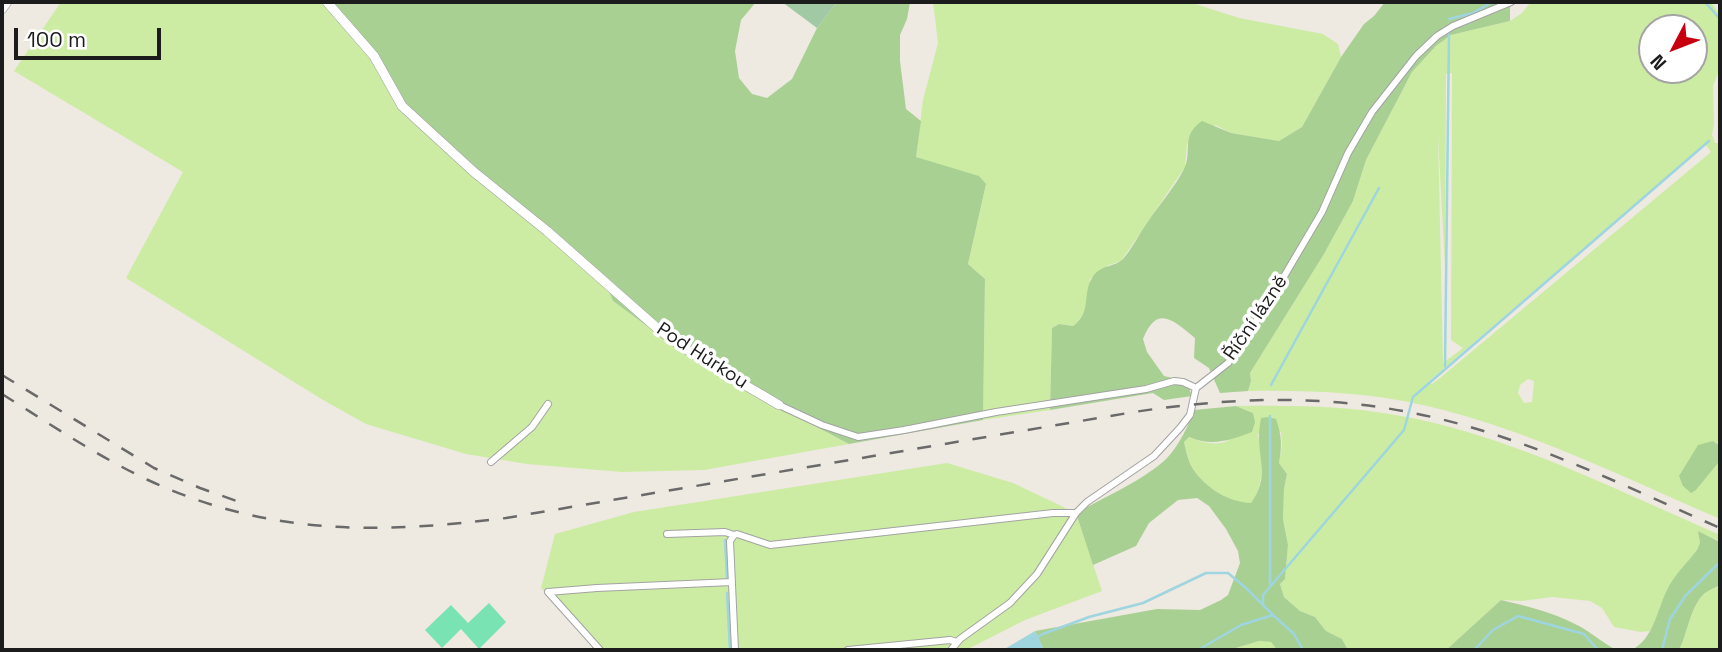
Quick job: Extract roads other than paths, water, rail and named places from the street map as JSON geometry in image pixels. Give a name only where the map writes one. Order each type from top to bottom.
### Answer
[{"type":"street","points":[[2,9],[6,2]]},
{"type":"street","name":"Pod Hůrkou","points":[[327,2],[374,56],[402,106],[474,172],[547,230],[676,343],[779,405],[822,425],[858,437],[1174,381],[1196,388]]},
{"type":"street","name":"Říční lázně","points":[[1196,388],[1227,363],[1259,316],[1322,212],[1348,153],[1372,112],[1416,56],[1452,26],[1511,2]]},
{"type":"street","points":[[951,650],[979,624],[1010,603],[1037,574],[1076,513],[1087,502],[1154,456],[1190,415],[1196,388]]},
{"type":"street","points":[[491,462],[532,427],[548,404]]},
{"type":"street","points":[[667,534],[725,532],[770,545],[1053,513],[1076,513]]},
{"type":"street","points":[[734,535],[730,541],[735,650]]},
{"type":"street","points":[[600,650],[548,592],[732,582]]},
{"type":"street","points":[[848,650],[950,640],[957,642]]},
{"type":"water","points":[[1035,631],[1044,650],[1003,650]]},
{"type":"waterway","points":[[1449,19],[1473,13],[1492,2]]},
{"type":"waterway","points":[[1705,2],[1720,19]]},
{"type":"waterway","points":[[1445,366],[1449,34]]},
{"type":"waterway","points":[[1263,604],[1263,595],[1404,430],[1413,397],[1709,141]]},
{"type":"waterway","points":[[1271,385],[1379,188]]},
{"type":"waterway","points":[[1270,416],[1270,585]]},
{"type":"waterway","points":[[725,540],[727,577]]},
{"type":"waterway","points":[[1662,650],[1670,619],[1686,595],[1720,562]]},
{"type":"waterway","points":[[1036,638],[1089,617],[1143,603],[1206,573],[1228,573],[1273,615]]},
{"type":"waterway","points":[[727,593],[730,650]]},
{"type":"waterway","points":[[1198,650],[1241,625],[1273,615],[1294,634],[1303,650]]},
{"type":"waterway","points":[[1474,650],[1493,630],[1518,616],[1584,634],[1598,650]]},
{"type":"railway","points":[[2,375],[154,468],[245,504]]},
{"type":"railway","points":[[2,394],[92,450],[148,480],[237,512],[324,526],[413,527],[506,518],[1134,412],[1270,400],[1357,404],[1445,420],[1549,454],[1720,528]]}]
